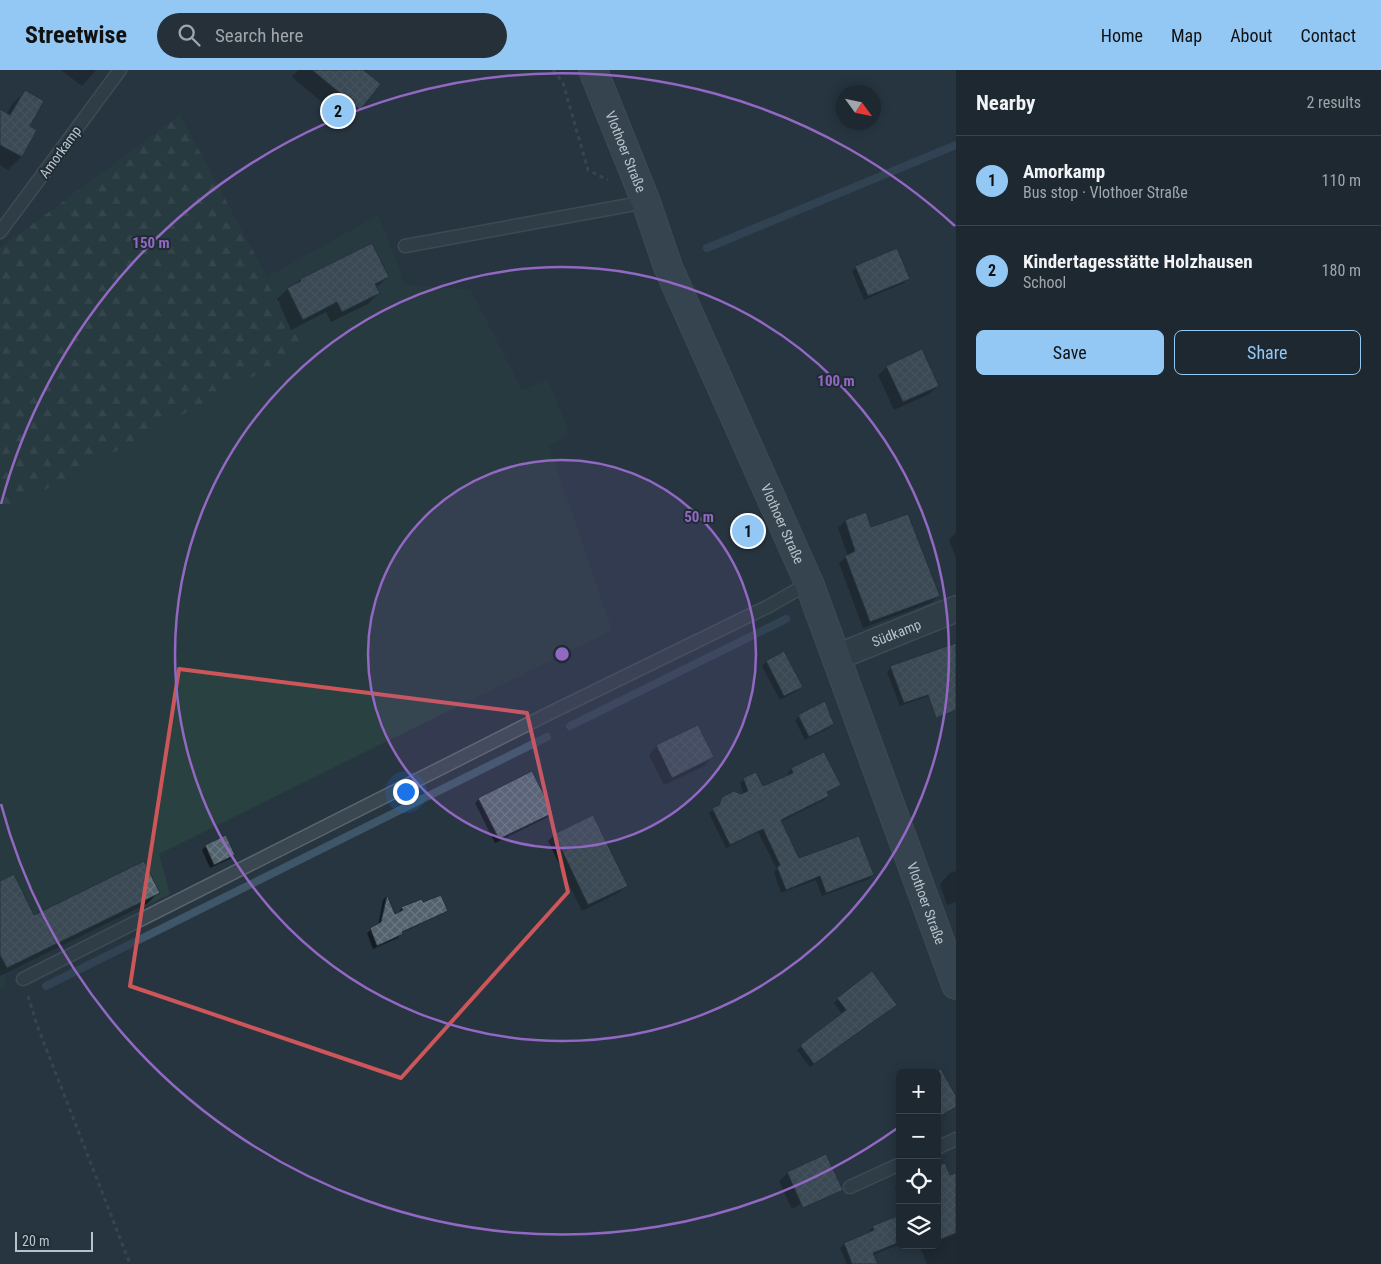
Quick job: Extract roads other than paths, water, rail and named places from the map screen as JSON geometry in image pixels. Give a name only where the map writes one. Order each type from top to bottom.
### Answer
[{"type":"street","name":"Vlothoer Straße","points":[[593,70],[642,192],[668,267],[809,583],[956,985]]},
{"type":"street","name":"Südkamp","points":[[837,658],[956,609]]},
{"type":"lane","name":"Amorkamp","points":[[0,232],[120,70]]},
{"type":"lane","points":[[405,246],[642,192]]},
{"type":"lane","points":[[22,979],[554,710],[769,606],[809,583]]},
{"type":"lane","points":[[941,1146],[956,1139]]},
{"type":"lane","points":[[850,1187],[896,1166]]},
{"type":"waterway","points":[[707,248],[956,145]]},
{"type":"waterway","points":[[570,726],[786,619]]},
{"type":"waterway","points":[[46,986],[547,737]]},
{"type":"place","name":"Kindertagesstätte Holzhausen","points":[[338,111]]},
{"type":"place","name":"Amorkamp","points":[[748,531]]}]
